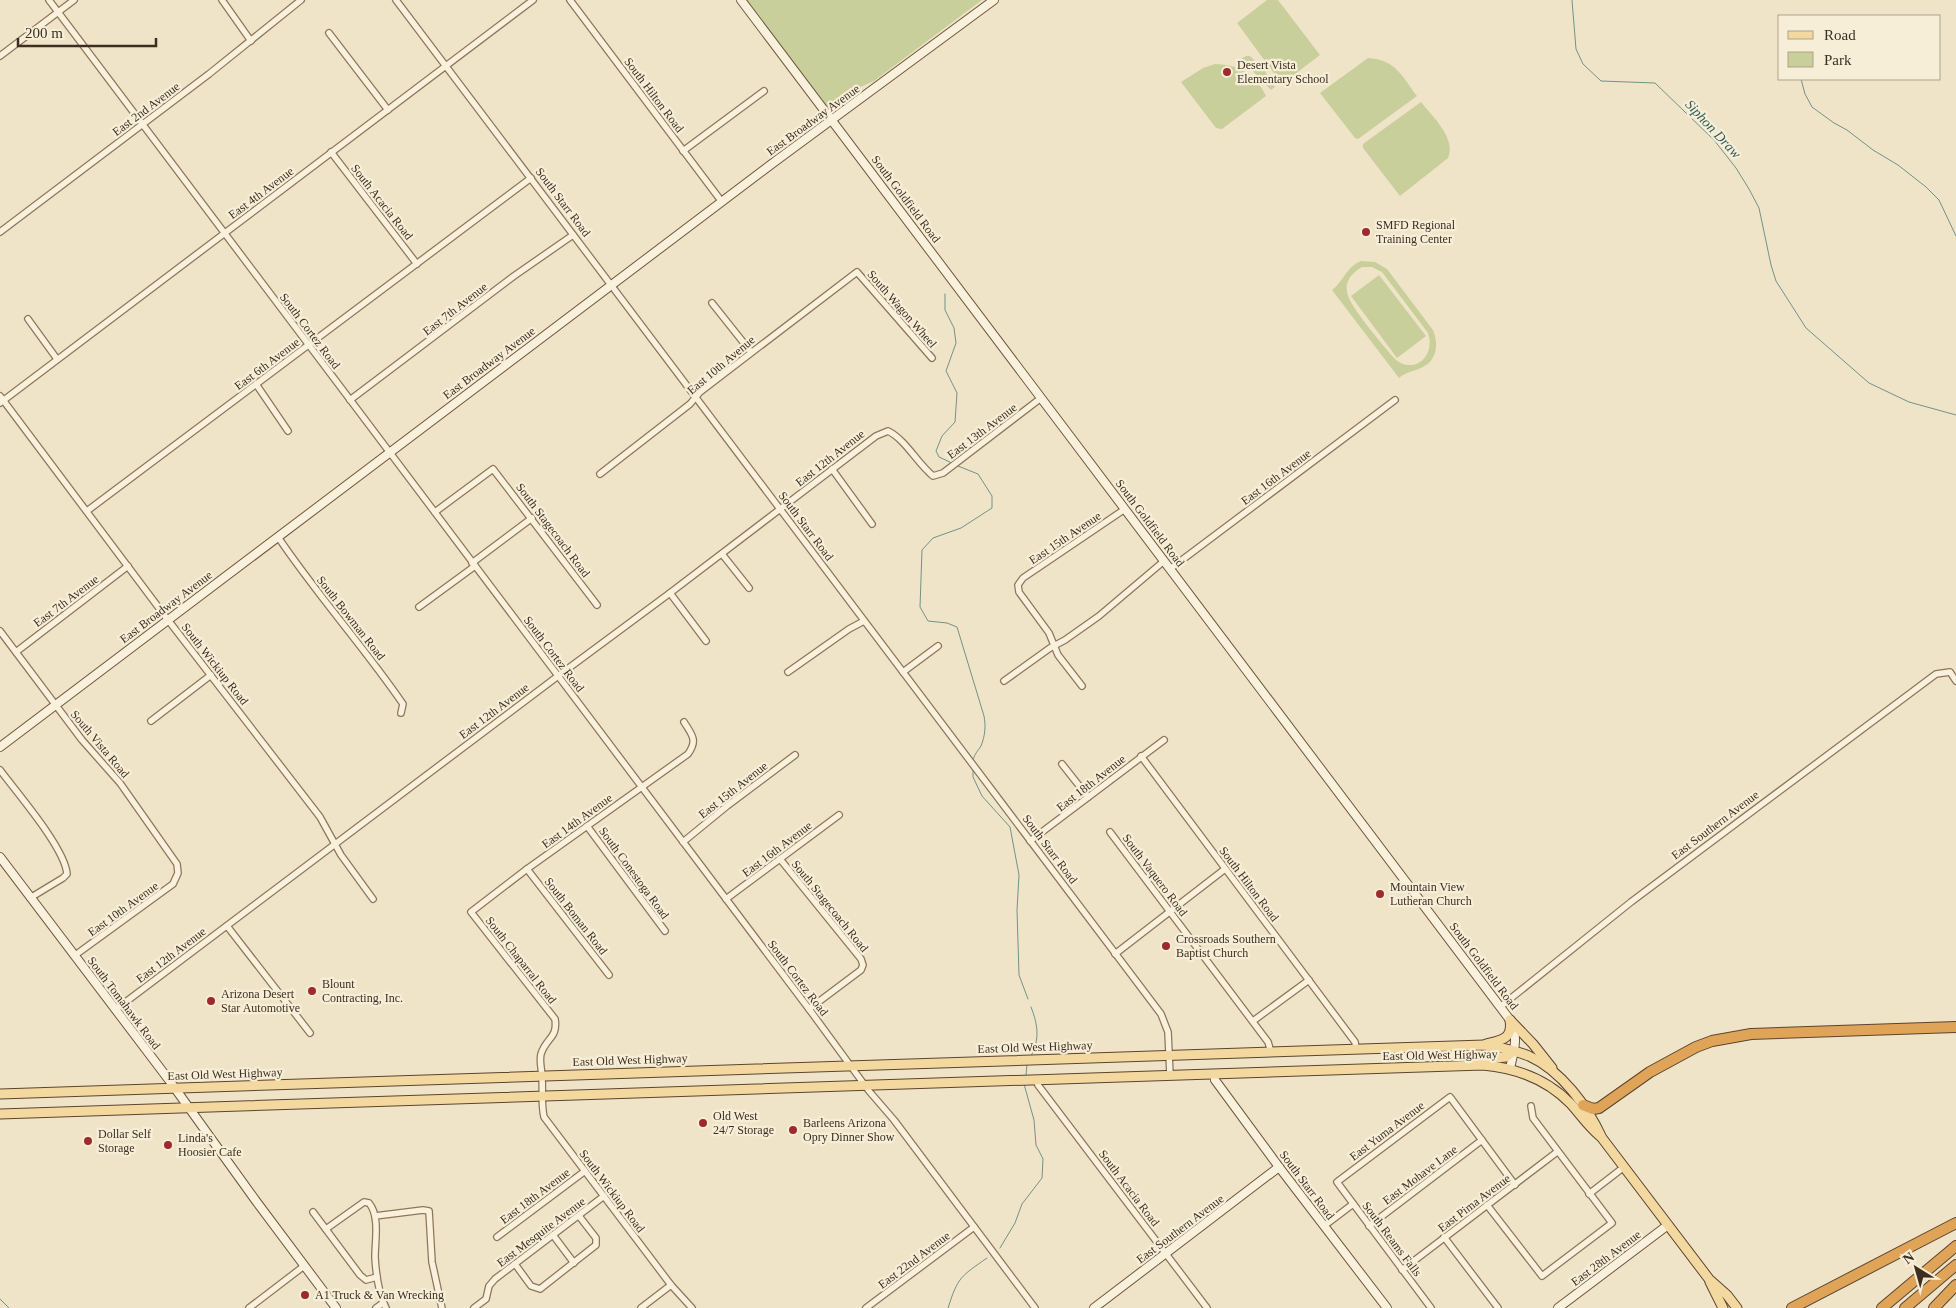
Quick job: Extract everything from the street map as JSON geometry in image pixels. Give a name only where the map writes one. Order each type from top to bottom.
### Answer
[{"type":"highway","points":[[1583,1105],[1593,1109],[1599,1108],[1669,1061],[1696,1047],[1730,1037],[1769,1033],[1956,1027]]},
{"type":"highway","points":[[1792,1308],[1956,1223]]},
{"type":"highway","points":[[1882,1308],[1956,1246]]},
{"type":"highway","points":[[1905,1308],[1956,1265]]},
{"type":"highway","points":[[1934,1308],[1956,1285]]},
{"type":"main road","name":"South Goldfield Road","points":[[740,0],[1510,1020],[1516,1036],[1510,1068]]},
{"type":"main road","name":"East Broadway Avenue","points":[[0,746],[611,285],[994,0]]},
{"type":"main road","name":"South Tomahawk Road","points":[[0,857],[175,1088],[336,1308]]},
{"type":"main road","points":[[1484,1045],[1506,1038],[1510,1030],[1510,1020]]},
{"type":"main road","points":[[1510,1020],[1533,1044],[1562,1080]]},
{"type":"main road","name":"East Old West Highway","points":[[0,1094],[1484,1045],[1514,1051],[1540,1063],[1562,1080],[1583,1105],[1602,1138]]},
{"type":"main road","points":[[1443,1066],[1506,1057],[1514,1051]]},
{"type":"main road","name":"East Old West Highway","points":[[0,1114],[1483,1065],[1510,1068],[1536,1078],[1561,1094],[1588,1126],[1602,1138]]},
{"type":"main road","name":"South Starr Road","points":[[1214,1074],[1215,1080],[1279,1167],[1387,1308]]},
{"type":"main road","points":[[1602,1138],[1709,1279],[1724,1308]]},
{"type":"main road","name":"East Southern Avenue","points":[[1094,1308],[1279,1167]]},
{"type":"main road","name":"East 28th Avenue","points":[[1558,1308],[1668,1225]]},
{"type":"main road","points":[[1709,1279],[1727,1295],[1737,1308]]},
{"type":"street","name":"South Cortez Road","points":[[48,0],[1035,1308]]},
{"type":"street","points":[[0,56],[74,0]]},
{"type":"street","points":[[222,0],[251,40]]},
{"type":"street","name":"East 2nd Avenue","points":[[0,232],[209,74],[301,0]]},
{"type":"street","name":"South Starr Road","points":[[396,0],[1164,1020],[1168,1032],[1170,1075]]},
{"type":"street","name":"East 4th Avenue","points":[[1,400],[533,0]]},
{"type":"street","name":"South Hilton Road","points":[[570,0],[722,202]]},
{"type":"street","points":[[329,33],[388,110]]},
{"type":"street","points":[[684,151],[764,91]]},
{"type":"street","name":"South Acacia Road","points":[[331,152],[417,264]]},
{"type":"street","name":"East 6th Avenue","points":[[87,511],[531,178]]},
{"type":"street","name":"East 7th Avenue","points":[[350,400],[514,276],[573,234]]},
{"type":"street","name":"East 10th Avenue","points":[[600,474],[696,398],[700,392],[857,272]]},
{"type":"street","name":"South Wagon Wheel","points":[[857,272],[932,358]]},
{"type":"street","points":[[712,303],[751,352]]},
{"type":"street","points":[[28,319],[58,359]]},
{"type":"street","points":[[256,384],[288,431]]},
{"type":"street","name":"East 13th Avenue","points":[[888,431],[896,435],[923,469],[933,476],[943,473],[1041,398]]},
{"type":"street","name":"South Wickiup Road","points":[[1,400],[320,817],[341,855],[374,898]]},
{"type":"street","name":"East 16th Avenue","points":[[1170,569],[1394,400]]},
{"type":"street","name":"East 12th Avenue","points":[[115,1010],[876,436],[888,431]]},
{"type":"street","name":"South Stagecoach Road","points":[[434,512],[493,469],[532,518],[596,605]]},
{"type":"street","points":[[832,469],[872,524]]},
{"type":"street","name":"East 15th Avenue","points":[[1055,645],[1049,633],[1019,592],[1018,585],[1030,573],[1125,510]]},
{"type":"street","points":[[419,607],[532,518]]},
{"type":"street","name":"South Bowman Road","points":[[278,537],[302,572],[385,678],[403,704],[401,713]]},
{"type":"street","points":[[722,554],[748,588]]},
{"type":"street","points":[[1004,681],[1099,616],[1164,561]]},
{"type":"street","name":"East 7th Avenue","points":[[16,652],[128,566]]},
{"type":"street","points":[[670,593],[706,641]]},
{"type":"street","points":[[788,672],[848,629],[864,621]]},
{"type":"street","name":"South Vista Road","points":[[0,631],[82,740],[120,783],[177,864],[178,873]]},
{"type":"street","points":[[1055,645],[1058,655],[1082,686]]},
{"type":"street","points":[[903,672],[938,646]]},
{"type":"street","name":"East Southern Avenue","points":[[1500,1007],[1655,884],[1936,674],[1950,672],[1956,681]]},
{"type":"street","points":[[151,721],[211,675]]},
{"type":"street","name":"East 14th Avenue","points":[[471,912],[527,869],[688,754],[694,746],[693,738],[684,722]]},
{"type":"street","name":"East 18th Avenue","points":[[1030,842],[1164,740]]},
{"type":"street","name":"East 15th Avenue","points":[[683,842],[795,755]]},
{"type":"street","name":"South Hilton Road","points":[[1141,756],[1355,1042],[1356,1048]]},
{"type":"street","points":[[1062,764],[1088,797]]},
{"type":"street","points":[[0,770],[62,854],[67,874],[30,898]]},
{"type":"street","name":"East 16th Avenue","points":[[726,899],[839,815]]},
{"type":"street","name":"South Conestoga Road","points":[[588,826],[665,931]]},
{"type":"street","name":"South Vaquero Road","points":[[1110,832],[1253,1021],[1268,1042],[1271,1052]]},
{"type":"street","name":"South Stagecoach Road","points":[[780,859],[861,958],[863,965],[861,970],[809,1009]]},
{"type":"street","name":"South Boman Road","points":[[527,869],[609,975]]},
{"type":"street","points":[[1115,954],[1225,869]]},
{"type":"street","name":"East 10th Avenue","points":[[74,956],[173,884],[178,873]]},
{"type":"street","name":"South Chaparral Road","points":[[471,912],[555,1019],[556,1028],[554,1035],[541,1054],[542,1076]]},
{"type":"street","points":[[227,926],[310,1033]]},
{"type":"street","points":[[1253,1021],[1309,980]]},
{"type":"street","name":"South Wickiup Road","points":[[542,1076],[544,1117],[671,1285],[692,1308]]},
{"type":"street","name":"South Acacia Road","points":[[1029,1080],[1038,1085],[1207,1308]]},
{"type":"street","name":"East Yuma Avenue","points":[[1337,1182],[1450,1097],[1482,1140]]},
{"type":"street","points":[[1487,1205],[1542,1276],[1612,1223],[1532,1118],[1530,1106]]},
{"type":"street","points":[[1482,1140],[1514,1185]]},
{"type":"street","name":"East Mohave Lane","points":[[1369,1226],[1482,1140]]},
{"type":"street","name":"East Pima Avenue","points":[[1402,1270],[1558,1152]]},
{"type":"street","points":[[1590,1194],[1624,1167]]},
{"type":"street","name":"East 18th Avenue","points":[[498,1237],[586,1172]]},
{"type":"street","name":"South Reams Falls","points":[[1337,1182],[1431,1308]]},
{"type":"street","name":"East Mesquite Avenue","points":[[474,1308],[486,1299],[489,1286],[495,1279],[604,1196]]},
{"type":"street","points":[[326,1229],[350,1210],[364,1202],[369,1203],[375,1216],[377,1277],[385,1307],[376,1308]]},
{"type":"street","points":[[1324,1226],[1353,1204]]},
{"type":"street","points":[[375,1216],[423,1210],[429,1212],[432,1262],[442,1308]]},
{"type":"street","points":[[313,1212],[360,1275],[366,1280],[377,1277]]},
{"type":"street","points":[[515,1264],[531,1286],[540,1289],[596,1245],[596,1238],[579,1216]]},
{"type":"street","name":"East 22nd Avenue","points":[[866,1308],[974,1227]]},
{"type":"street","points":[[553,1235],[574,1262]]},
{"type":"street","points":[[1444,1238],[1498,1308]]},
{"type":"street","points":[[249,1308],[304,1266]]},
{"type":"street","points":[[641,1308],[671,1285]]},
{"type":"green space","points":[[746,0],[982,0],[874,81],[856,89],[831,109],[826,106]]},
{"type":"green space","points":[[1267,0],[1278,0],[1320,55],[1282,84],[1237,23]]},
{"type":"green space","points":[[1250,56],[1264,70],[1275,87],[1271,90],[1241,59]]},
{"type":"green space","points":[[1368,58],[1377,59],[1392,65],[1402,75],[1417,96],[1358,139],[1355,138],[1320,93]]},
{"type":"green space","points":[[1215,64],[1232,66],[1246,72],[1262,88],[1266,96],[1222,129],[1216,128],[1181,82],[1203,68]]},
{"type":"green space","points":[[1421,102],[1442,128],[1449,143],[1450,151],[1448,158],[1400,196],[1363,148],[1363,144]]},
{"type":"green space","points":[[1361,261],[1375,262],[1387,269],[1433,330],[1436,341],[1435,352],[1426,365],[1399,378],[1332,290],[1348,270]],"holes":[[[1362,267],[1372,267],[1382,272],[1428,333],[1429,350],[1426,356],[1415,364],[1408,365],[1394,358],[1367,325],[1349,298],[1347,284],[1350,277]]]},
{"type":"green space","points":[[1379,275],[1426,336],[1397,358],[1351,296]]},
{"type":"waterway","name":"Siphon Draw","points":[[1572,0],[1576,49],[1583,64],[1601,81],[1655,83],[1714,140],[1736,168],[1759,208],[1776,281],[1806,328],[1869,383],[1909,402],[1956,415]]},
{"type":"waterway","points":[[1801,80],[1805,94],[1812,107],[1873,150],[1898,165],[1939,200],[1956,236]]},
{"type":"waterway","points":[[945,294],[945,310],[954,328],[956,343],[946,371],[957,393],[955,422],[942,436],[936,451],[939,457],[952,463]]},
{"type":"waterway","points":[[958,466],[978,474],[992,496],[992,508],[961,528],[933,538],[922,550],[920,607],[928,621],[947,623],[957,627],[985,720],[981,746],[975,754],[973,761]]},
{"type":"waterway","points":[[973,770],[973,777],[982,796],[1010,827],[1019,875],[1017,910],[1019,975],[1028,999]]},
{"type":"waterway","points":[[1031,1007],[1037,1038],[1031,1056]]},
{"type":"waterway","points":[[1026,1075],[1027,1064]]},
{"type":"waterway","points":[[1000,1248],[1015,1223],[1022,1204],[1042,1178],[1043,1159],[1036,1145],[1034,1120],[1024,1084]]},
{"type":"waterway","points":[[948,1308],[961,1278],[987,1258]]},
{"type":"waterway","points":[[0,1299],[9,1308]]},
{"type":"place","name":"Desert Vista Elementary School","points":[[1227,72]]},
{"type":"place","name":"SMFD Regional Training Center","points":[[1366,232]]},
{"type":"place","name":"Mountain View Lutheran Church","points":[[1380,894]]},
{"type":"place","name":"Crossroads Southern Baptist Church","points":[[1166,946]]},
{"type":"place","name":"Blount Contracting, Inc.","points":[[312,991]]},
{"type":"place","name":"Arizona Desert Star Automotive","points":[[211,1001]]},
{"type":"place","name":"Old West 24/7 Storage","points":[[703,1123]]},
{"type":"place","name":"Barleens Arizona Opry Dinner Show","points":[[793,1130]]},
{"type":"place","name":"Dollar Self Storage","points":[[88,1141]]},
{"type":"place","name":"Linda's Hoosier Cafe","points":[[168,1145]]},
{"type":"place","name":"A1 Truck & Van Wrecking","points":[[305,1295]]}]
